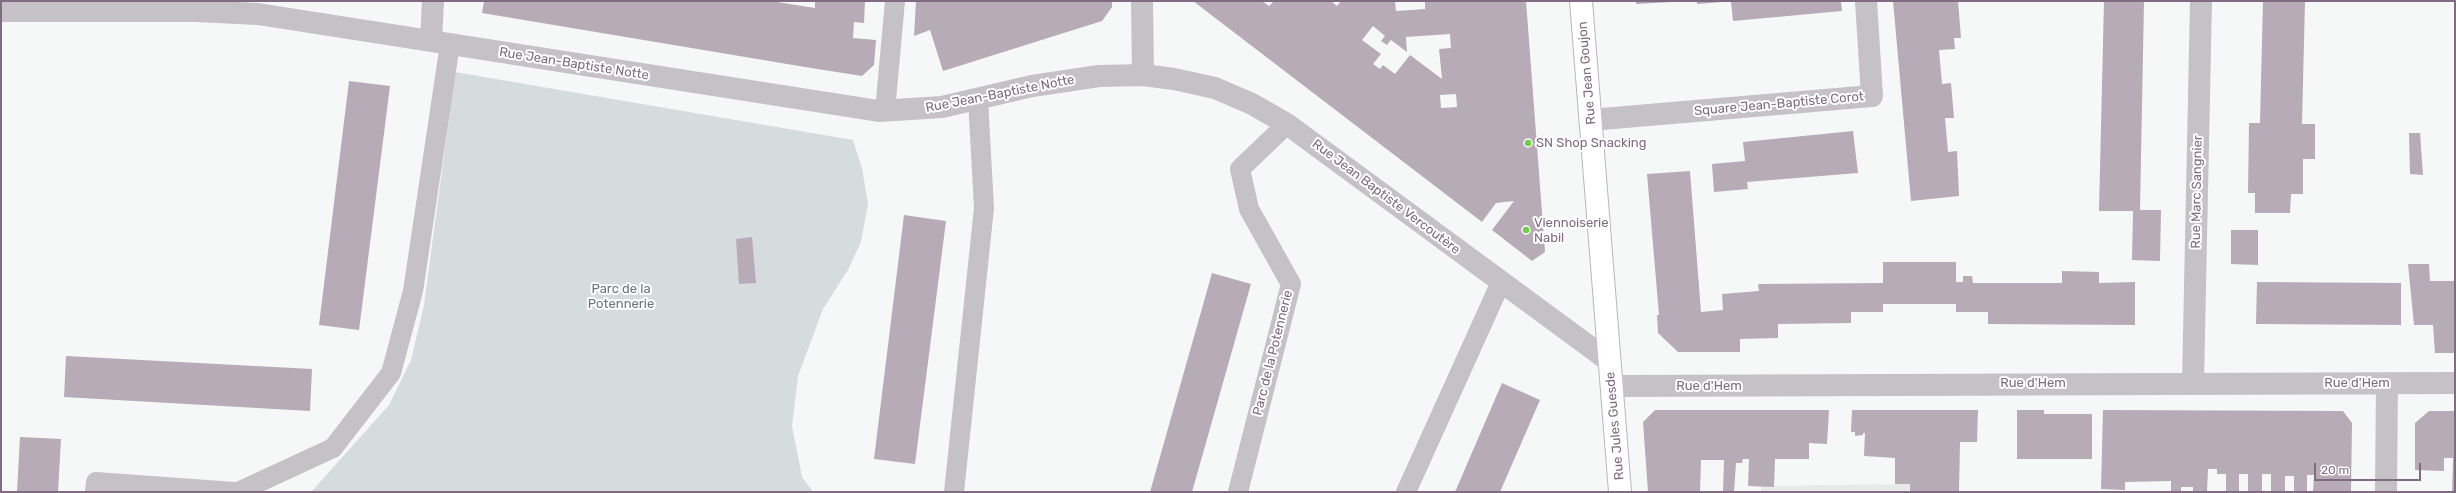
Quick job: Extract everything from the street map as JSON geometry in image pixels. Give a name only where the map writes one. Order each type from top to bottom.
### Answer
[{"type":"street","points":[[434,1],[440,42]]},
{"type":"street","points":[[1142,1],[1143,75]]},
{"type":"street","name":"Rue Jean Goujon","points":[[1581,1],[1609,361]]},
{"type":"street","name":"Square Jean-Baptiste Corot","points":[[1590,120],[1872,96],[1866,1]]},
{"type":"street","name":"Rue Marc Sangnier","points":[[2193,383],[2202,1]]},
{"type":"street","name":"Rue Jean-Baptiste Notte","points":[[1,11],[197,11],[258,14],[845,107],[886,110],[942,107],[1032,86],[1099,76],[1143,75]]},
{"type":"street","name":"Rue Jean Baptiste Vercoutère","points":[[1143,75],[1174,79],[1215,88],[1252,104],[1287,124],[1609,361]]},
{"type":"street","name":"Rue Jules Guesde","points":[[1609,361],[1620,492]]},
{"type":"street","points":[[2386,492],[2387,383]]},
{"type":"street","name":"Rue d'Hem","points":[[1612,386],[2455,383]]},
{"type":"lane","points":[[886,110],[895,1]]},
{"type":"lane","points":[[238,492],[333,448],[391,373],[413,291],[440,42]]},
{"type":"lane","points":[[954,492],[984,208],[978,99]]},
{"type":"lane","name":"Parc de la Potennerie","points":[[1238,492],[1291,284],[1249,209],[1240,169],[1287,124]]},
{"type":"lane","points":[[1406,492],[1501,282]]},
{"type":"lane","points":[[95,492],[96,482],[234,492]]},
{"type":"shaded area","points":[[1910,484],[1909,492],[1761,492],[1761,486]]},
{"type":"green space","name":"Parc de la Potennerie","points":[[455,72],[853,140],[862,168],[868,204],[861,242],[848,270],[823,309],[798,376],[792,426],[802,477],[813,492],[311,492],[389,405],[411,360],[424,305]]},
{"type":"building","points":[[484,1],[771,1],[815,8],[815,1],[865,1],[864,23],[854,22],[853,38],[876,40],[874,65],[862,76],[811,68],[482,13]]},
{"type":"building","points":[[916,1],[1112,1],[1112,7],[1102,21],[943,71],[930,30],[914,36]]},
{"type":"building","points":[[1193,1],[1262,1],[1269,6],[1274,1],[1331,1],[1337,6],[1341,1],[1395,1],[1396,11],[1425,9],[1425,1],[1526,1],[1545,252],[1532,261],[1492,230],[1514,201],[1496,203],[1482,222]],"holes":[[[1373,26],[1385,36],[1381,41],[1387,45],[1391,40],[1407,52],[1406,37],[1450,34],[1451,48],[1439,49],[1442,79],[1410,55],[1395,74],[1383,65],[1380,69],[1373,64],[1381,54],[1362,40]],[[1456,94],[1457,107],[1441,108],[1440,95]]]},
{"type":"building","points":[[1636,1],[1672,1],[1672,2],[1636,4]]},
{"type":"building","points":[[1697,1],[1723,1],[1723,2],[1697,4]]},
{"type":"building","points":[[1731,1],[1841,1],[1842,11],[1733,21]]},
{"type":"building","points":[[1893,1],[1958,1],[1961,38],[1954,38],[1955,49],[1939,50],[1942,84],[1951,83],[1954,118],[1945,118],[1948,152],[1957,151],[1959,196],[1911,201]]},
{"type":"building","points":[[2104,1],[2144,1],[2140,210],[2161,210],[2160,261],[2132,260],[2133,211],[2099,211]]},
{"type":"building","points":[[2263,1],[2305,1],[2302,124],[2315,124],[2315,159],[2303,159],[2303,194],[2291,194],[2290,213],[2255,213],[2255,193],[2248,193],[2249,123],[2260,123]]},
{"type":"building","points":[[349,81],[390,86],[359,330],[319,325]]},
{"type":"building","points":[[1853,131],[1858,173],[1747,182],[1748,189],[1714,192],[1712,164],[1745,161],[1743,142]]},
{"type":"building","points":[[2409,133],[2420,133],[2423,175],[2410,174]]},
{"type":"building","points":[[1690,171],[1701,312],[1723,310],[1722,294],[1759,291],[1758,284],[1883,283],[1883,262],[1956,262],[1956,282],[1963,282],[1963,276],[1972,276],[1973,283],[2062,283],[2062,271],[2099,272],[2099,283],[2135,282],[2135,325],[1988,324],[1988,312],[1956,312],[1956,304],[1883,304],[1883,312],[1851,312],[1851,323],[1778,324],[1778,338],[1740,339],[1740,352],[1678,352],[1658,333],[1657,315],[1659,315],[1647,174]]},
{"type":"building","points":[[904,215],[946,221],[915,464],[874,459]]},
{"type":"building","points":[[2231,230],[2258,230],[2258,265],[2231,264]]},
{"type":"building","points":[[752,237],[756,283],[739,284],[736,239]]},
{"type":"building","points":[[2408,264],[2429,264],[2430,281],[2455,281],[2455,353],[2435,353],[2433,325],[2414,325]]},
{"type":"building","points":[[1212,273],[1251,284],[1192,492],[1150,492]]},
{"type":"building","points":[[2257,282],[2401,283],[2401,325],[2256,324]]},
{"type":"building","points":[[66,356],[312,369],[310,411],[64,397]]},
{"type":"building","points":[[1502,383],[1540,400],[1500,492],[1455,492]]},
{"type":"building","points":[[1655,410],[1829,410],[1827,444],[1809,443],[1809,459],[1775,459],[1774,487],[1748,486],[1749,459],[1743,459],[1742,463],[1736,463],[1734,492],[1723,492],[1724,460],[1701,460],[1700,492],[1648,492],[1643,422]]},
{"type":"building","points":[[1852,410],[1978,410],[1977,442],[1960,442],[1959,492],[1910,492],[1910,484],[1895,484],[1895,458],[1864,456],[1865,433],[1863,433],[1863,435],[1855,436],[1855,432],[1851,432]]},
{"type":"building","points":[[2017,410],[2044,410],[2044,414],[2092,414],[2092,459],[2017,459]]},
{"type":"building","points":[[2103,410],[2343,411],[2352,423],[2351,492],[2313,492],[2314,475],[2307,475],[2307,492],[2294,492],[2294,476],[2285,476],[2285,492],[2271,492],[2271,474],[2262,474],[2262,492],[2248,492],[2248,474],[2239,474],[2239,492],[2226,492],[2226,474],[2217,474],[2217,469],[2208,469],[2207,492],[2193,492],[2193,487],[2181,487],[2181,492],[2171,492],[2171,481],[2125,482],[2125,490],[2101,489]]},
{"type":"building","points":[[2429,411],[2455,411],[2455,492],[2452,492],[2453,458],[2444,458],[2444,471],[2415,470],[2415,423]]},
{"type":"building","points":[[20,437],[61,439],[58,492],[17,492]]},
{"type":"place","name":"SN Shop Snacking","points":[[1528,143]]},
{"type":"place","name":"Viennoiserie Nabil","points":[[1526,230]]}]
